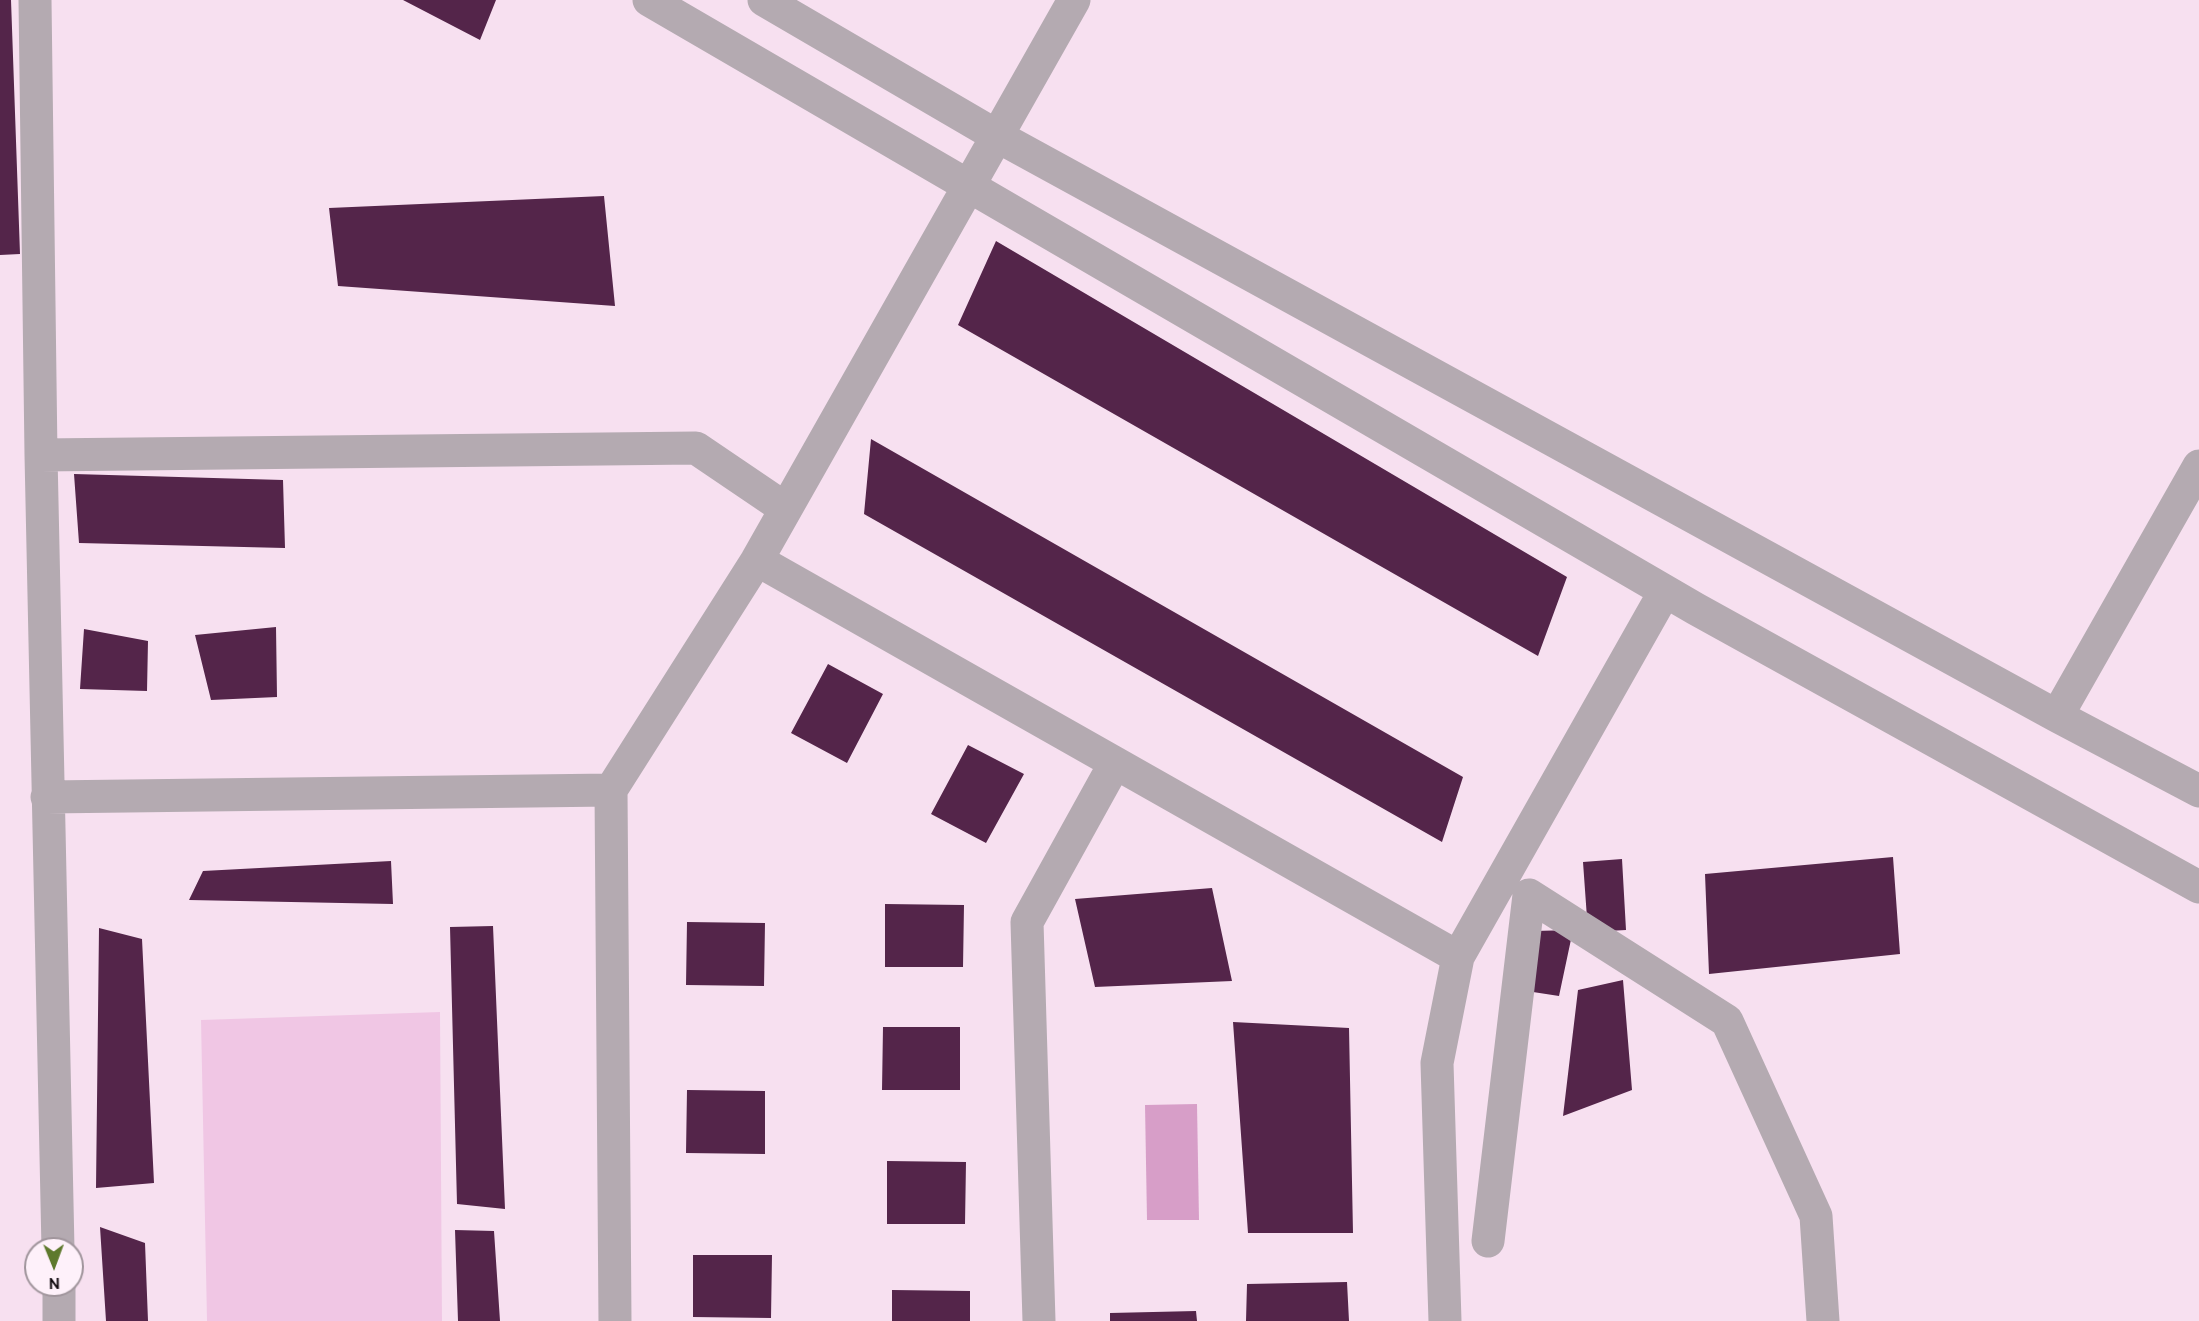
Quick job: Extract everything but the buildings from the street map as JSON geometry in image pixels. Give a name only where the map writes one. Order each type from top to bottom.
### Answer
[{"type":"street","points":[[35,0],[47,797],[58,1237]]},
{"type":"street","points":[[649,0],[1665,591],[2199,887]]},
{"type":"street","points":[[764,0],[997,136],[2057,716],[2199,791]]},
{"type":"street","points":[[615,1321],[611,790],[757,560],[1074,0]]},
{"type":"street","points":[[41,455],[696,448],[786,509]]},
{"type":"street","points":[[2057,716],[2199,466]]},
{"type":"street","points":[[757,560],[1458,957]]},
{"type":"street","points":[[1445,1321],[1437,1063],[1458,957],[1665,591]]},
{"type":"street","points":[[1039,1321],[1027,922],[1115,763]]},
{"type":"street","points":[[47,797],[611,790]]},
{"type":"street","points":[[1488,1241],[1529,896],[1727,1021],[1816,1216],[1823,1321]]},
{"type":"street","points":[[58,1297],[59,1321]]},
{"type":"shaded area","points":[[440,1012],[442,1321],[207,1321],[201,1020]]},
{"type":"shaded area","points":[[1197,1104],[1199,1220],[1147,1220],[1145,1105]]}]
